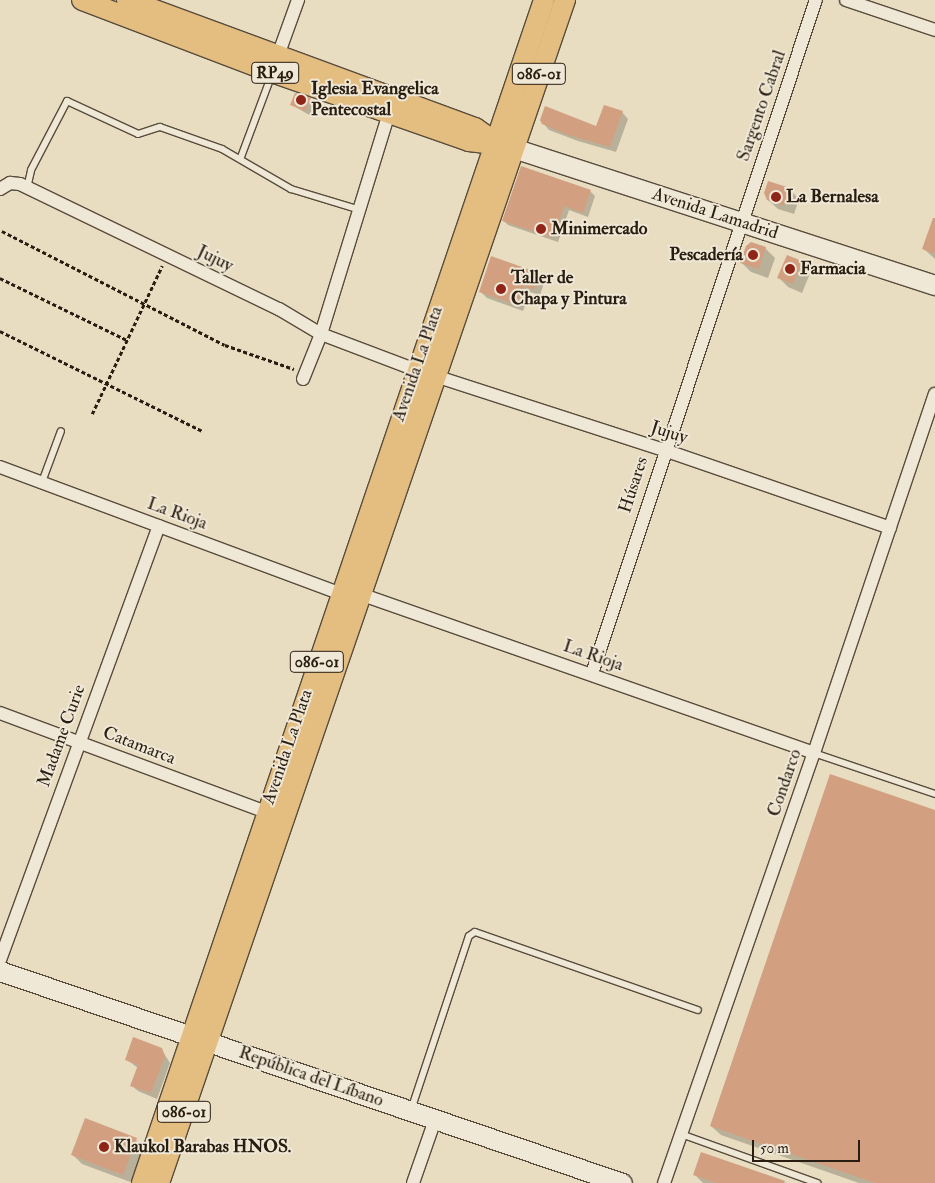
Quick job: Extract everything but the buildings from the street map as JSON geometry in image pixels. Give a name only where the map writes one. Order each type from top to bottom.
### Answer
[{"type":"main road","name":"Avenida Lamadrid","points":[[82,0],[475,128],[504,145]]},
{"type":"main road","name":"Avenida Lamadrid","points":[[127,0],[389,113],[469,141],[504,145]]},
{"type":"main road","name":"086-01","points":[[504,145],[544,0]]},
{"type":"main road","name":"086-01","points":[[504,145],[565,0]]},
{"type":"main road","name":"Avenida La Plata","points":[[142,1183],[200,1039],[350,594],[416,370],[504,145]]},
{"type":"main road","name":"Avenida La Plata","points":[[159,1183],[266,812],[435,376],[504,145]]},
{"type":"street","points":[[275,64],[298,0]]},
{"type":"street","name":"Sargento Cabral","points":[[741,222],[816,0]]},
{"type":"street","points":[[846,0],[935,30]]},
{"type":"street","points":[[304,376],[321,334],[389,113]]},
{"type":"street","name":"Avenida Lamadrid","points":[[504,145],[935,285]]},
{"type":"street","name":"Jujuy","points":[[0,188],[10,183],[27,188],[279,309],[321,334],[416,370]]},
{"type":"street","name":"Húsares","points":[[592,674],[664,450],[741,222]]},
{"type":"street","name":"Jujuy","points":[[435,376],[664,450],[890,528]]},
{"type":"street","name":"Condarco","points":[[664,1183],[814,753],[935,394]]},
{"type":"street","name":"La Rioja","points":[[0,467],[350,594],[592,674],[814,753]]},
{"type":"street","name":"Madame Curie","points":[[0,960],[78,742],[160,526]]},
{"type":"street","name":"Catamarca","points":[[0,713],[266,812]]},
{"type":"street","name":"República del Líbano","points":[[0,971],[622,1183]]},
{"type":"street","points":[[413,1183],[435,1120]]},
{"type":"lane","points":[[241,157],[275,64]]},
{"type":"lane","points":[[27,188],[31,170],[67,100],[138,134],[160,127],[241,157],[291,189],[360,210]]},
{"type":"lane","points":[[42,482],[61,431]]},
{"type":"lane","points":[[814,753],[935,794]]},
{"type":"lane","points":[[410,1111],[469,936],[474,932],[698,1010]]},
{"type":"lane","points":[[681,1134],[817,1183]]},
{"type":"path","points":[[2,231],[225,345],[304,376]]},
{"type":"path","points":[[92,414],[167,256]]},
{"type":"path","points":[[0,278],[127,340]]},
{"type":"path","points":[[0,331],[202,431]]},
{"type":"place","name":"Iglesia Evangelica Pentecostal","points":[[301,100]]},
{"type":"place","name":"La Bernalesa","points":[[776,197]]},
{"type":"place","name":"Minimercado","points":[[541,229]]},
{"type":"place","name":"Pescadería","points":[[753,255]]},
{"type":"place","name":"Farmacia","points":[[790,269]]},
{"type":"place","name":"Taller de Chapa y Pintura","points":[[501,289]]},
{"type":"place","name":"Klaukol Barabas HNOS.","points":[[104,1147]]}]
